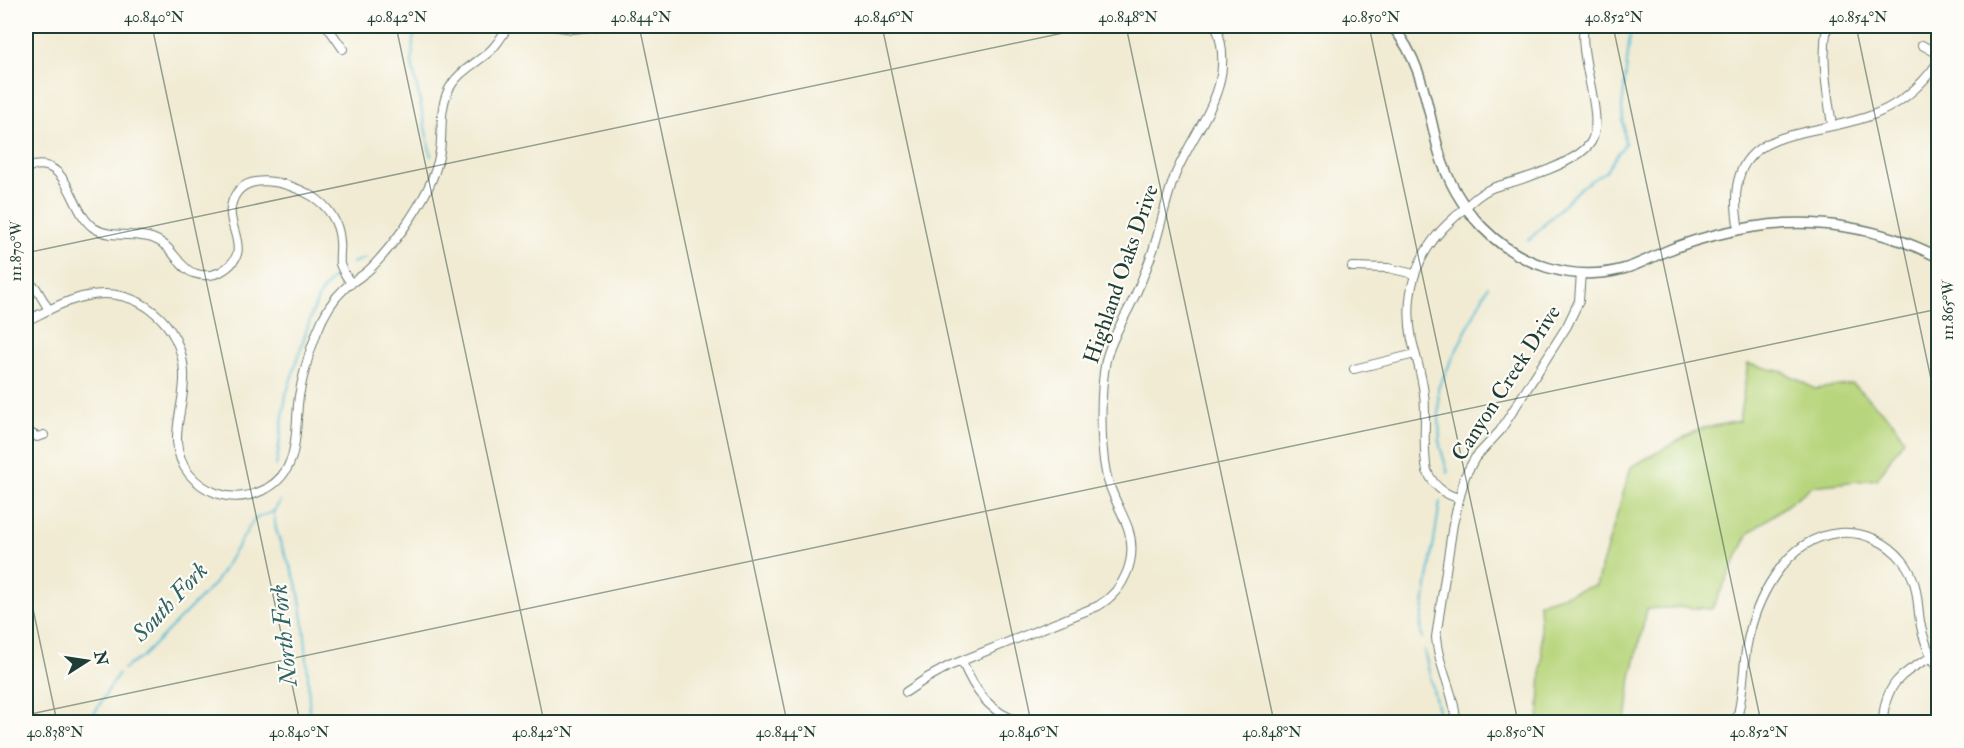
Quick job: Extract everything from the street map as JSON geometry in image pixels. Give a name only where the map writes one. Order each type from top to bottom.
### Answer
[{"type":"main road","points":[[1395,29],[1414,61],[1424,88],[1446,172],[1466,207],[1490,234],[1519,256],[1549,268],[1581,273],[1602,273],[1624,269],[1670,249],[1739,230],[1788,224],[1847,227],[1893,238],[1938,257]]},
{"type":"street","points":[[327,26],[343,49]]},
{"type":"street","points":[[26,321],[86,296],[110,294],[140,302],[159,315],[174,336],[183,359],[184,377],[176,437],[183,465],[193,478],[212,492],[242,496],[270,487],[289,466],[296,447],[300,395],[309,353],[327,311],[338,295],[372,267],[404,228],[425,193],[439,159],[442,108],[449,88],[461,72],[492,50],[508,26]]},
{"type":"street","points":[[552,26],[573,29],[598,26]]},
{"type":"street","name":"Highland Oaks Drive","points":[[906,692],[933,674],[962,660],[1098,606],[1113,595],[1126,576],[1131,555],[1130,536],[1113,496],[1104,463],[1104,371],[1112,340],[1137,290],[1152,253],[1176,173],[1218,92],[1223,57],[1216,26]]},
{"type":"street","points":[[1395,29],[1407,26]]},
{"type":"street","points":[[1459,498],[1443,493],[1427,471],[1425,404],[1409,317],[1414,274],[1432,240],[1444,226],[1490,189],[1524,179],[1576,156],[1592,141],[1596,121],[1583,51],[1584,26]]},
{"type":"street","points":[[1827,26],[1824,74],[1833,125]]},
{"type":"street","points":[[1922,45],[1938,54]]},
{"type":"street","points":[[1739,230],[1735,194],[1739,176],[1749,159],[1762,147],[1778,138],[1867,117],[1892,105],[1921,84],[1938,62]]},
{"type":"street","points":[[26,168],[45,167],[62,176],[84,218],[95,229],[107,233],[152,238],[169,248],[189,270],[204,275],[221,271],[235,256],[238,239],[231,219],[231,208],[240,191],[250,183],[260,181],[290,186],[314,198],[332,217],[340,235],[341,267],[351,284]]},
{"type":"street","points":[[1352,267],[1389,268],[1414,274]]},
{"type":"street","name":"Canyon Creek Drive","points":[[1456,723],[1454,707],[1439,658],[1436,637],[1459,498],[1471,464],[1500,431],[1573,317],[1580,294],[1581,273]]},
{"type":"street","points":[[26,281],[36,288],[50,310]]},
{"type":"street","points":[[1354,369],[1416,354]]},
{"type":"street","points":[[26,430],[37,438],[44,435]]},
{"type":"street","points":[[1736,723],[1749,639],[1759,608],[1772,581],[1787,561],[1802,547],[1819,538],[1836,533],[1861,535],[1885,544],[1909,569],[1915,584],[1922,630],[1938,668]]},
{"type":"street","points":[[1882,723],[1887,696],[1896,681],[1908,669],[1932,657]]},
{"type":"street","points":[[962,660],[983,698],[1002,714],[1022,723]]},
{"type":"green space","points":[[1748,364],[1784,372],[1815,389],[1853,384],[1893,422],[1904,439],[1877,479],[1813,486],[1749,533],[1712,609],[1683,607],[1647,609],[1631,677],[1626,722],[1538,722],[1542,657],[1539,603],[1596,585],[1631,467],[1699,429],[1739,421]]},
{"type":"waterway","points":[[414,26],[412,63],[431,156]]},
{"type":"waterway","points":[[1528,241],[1581,187],[1606,171],[1625,143],[1622,108],[1631,26]]},
{"type":"waterway","points":[[352,263],[366,258]]},
{"type":"waterway","points":[[276,467],[286,395],[312,313],[321,292],[333,278]]},
{"type":"waterway","points":[[1448,473],[1440,446],[1438,388],[1488,286]]},
{"type":"waterway","name":"South Fork","points":[[123,669],[142,657],[215,583],[253,521],[272,513],[280,500]]},
{"type":"waterway","points":[[1422,638],[1421,625],[1440,502]]},
{"type":"waterway","name":"North Fork","points":[[274,512],[277,533],[293,573],[302,610],[310,722]]},
{"type":"waterway","points":[[1424,650],[1439,722]]},
{"type":"waterway","name":"South Fork","points":[[89,722],[118,674]]}]
